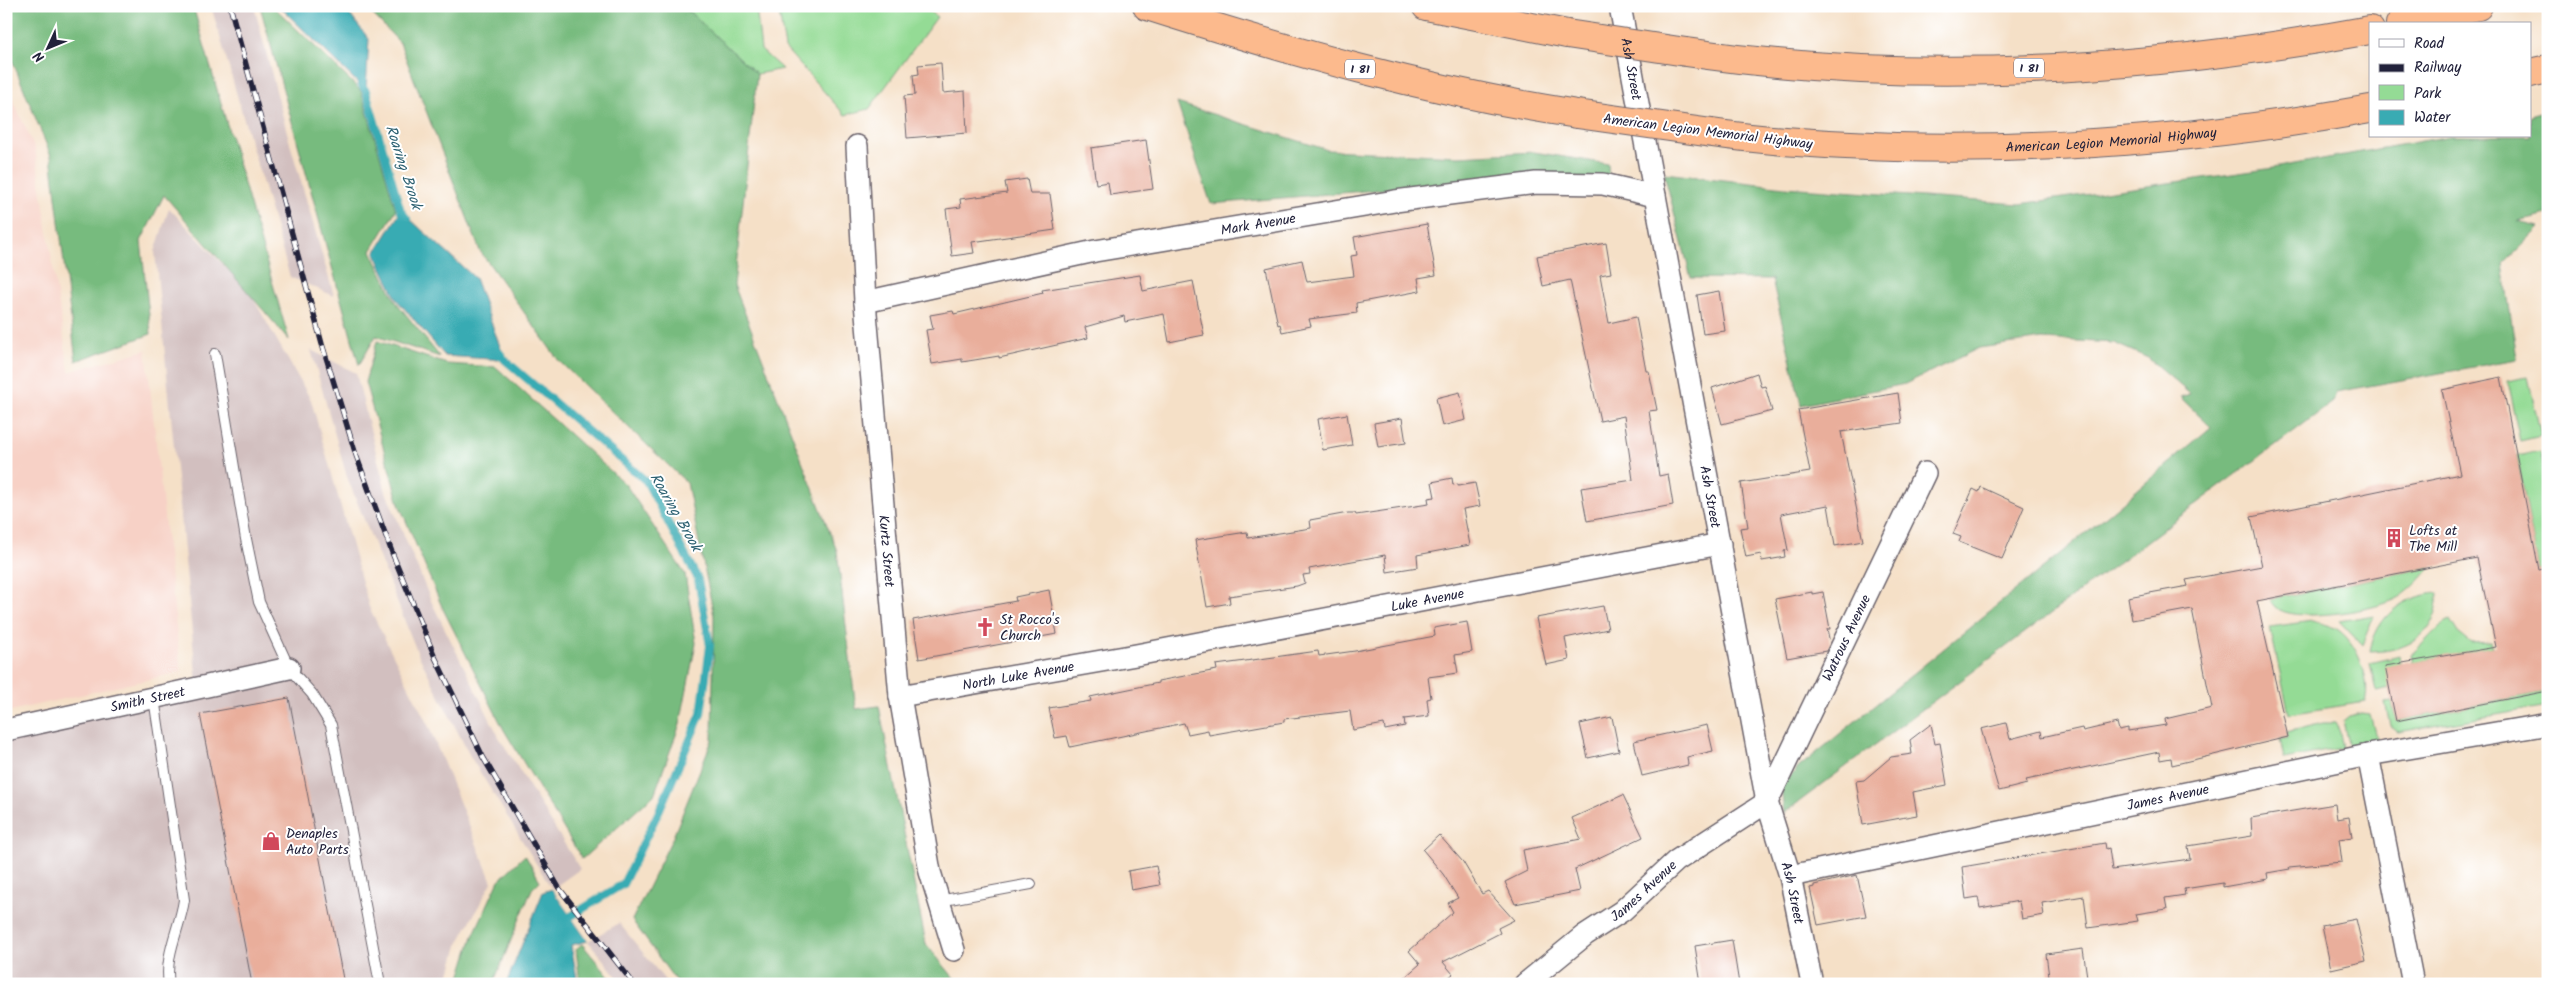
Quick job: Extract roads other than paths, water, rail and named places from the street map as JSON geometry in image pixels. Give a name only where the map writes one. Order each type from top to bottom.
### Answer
[{"type":"highway","name":"American Legion Memorial Highway","points":[[1147,6],[1309,55],[1420,85],[1512,104],[1796,144],[1935,148],[2038,146],[2264,127],[2369,109]]},
{"type":"highway","name":"I 81","points":[[1426,6],[1567,34],[1744,60],[1827,66],[1930,70],[2018,69],[2107,64],[2205,55],[2369,30]]},
{"type":"highway","points":[[2409,22],[2478,6]]},
{"type":"highway","points":[[2532,73],[2548,69]]},
{"type":"street","name":"Ash Street","points":[[1620,6],[1767,802],[1790,876],[1812,984]]},
{"type":"street","name":"Kurtz Street","points":[[858,146],[865,302],[900,696],[930,872],[954,950]]},
{"type":"street","name":"Mark Avenue","points":[[865,302],[1095,251],[1395,201],[1536,183],[1603,184],[1655,196]]},
{"type":"street","name":"Watrous Avenue","points":[[1767,802],[1925,474]]},
{"type":"street","name":"Luke Avenue","points":[[1136,655],[1720,544]]},
{"type":"street","name":"North Luke Avenue","points":[[900,696],[1136,655]]},
{"type":"street","name":"Smith Street","points":[[6,730],[289,668]]},
{"type":"street","name":"James Avenue","points":[[1790,876],[2368,755],[2548,724]]},
{"type":"street","points":[[2368,755],[2413,984]]},
{"type":"street","name":"James Avenue","points":[[1525,984],[1585,935],[1622,911],[1676,861],[1767,802]]},
{"type":"lane","points":[[215,354],[246,539],[259,602],[289,668],[312,694],[331,725],[380,984]]},
{"type":"lane","points":[[154,698],[184,900],[181,922],[169,952],[169,984]]},
{"type":"lane","points":[[939,901],[1031,884]]},
{"type":"water","points":[[279,6],[343,6],[369,39],[366,91]]},
{"type":"water","points":[[401,211],[475,278],[505,360],[445,356],[397,300],[375,253]]},
{"type":"water","points":[[552,889],[588,941],[571,945],[578,984],[506,984],[543,892]]},
{"type":"waterway","name":"Roaring Brook","points":[[361,84],[366,91],[401,211],[407,219]]},
{"type":"waterway","name":"Roaring Brook","points":[[499,352],[505,360],[646,481],[698,579],[710,646],[701,714],[660,809],[623,884],[563,921]]},
{"type":"railway","points":[[230,6],[322,344],[356,455],[393,555],[435,657],[483,757],[559,888],[634,984]]},
{"type":"place","name":"Lofts at The Mill","points":[[2394,538]]},
{"type":"place","name":"St Rocco's Church","points":[[985,627]]},
{"type":"place","name":"Denaples Auto Parts","points":[[271,841]]}]
